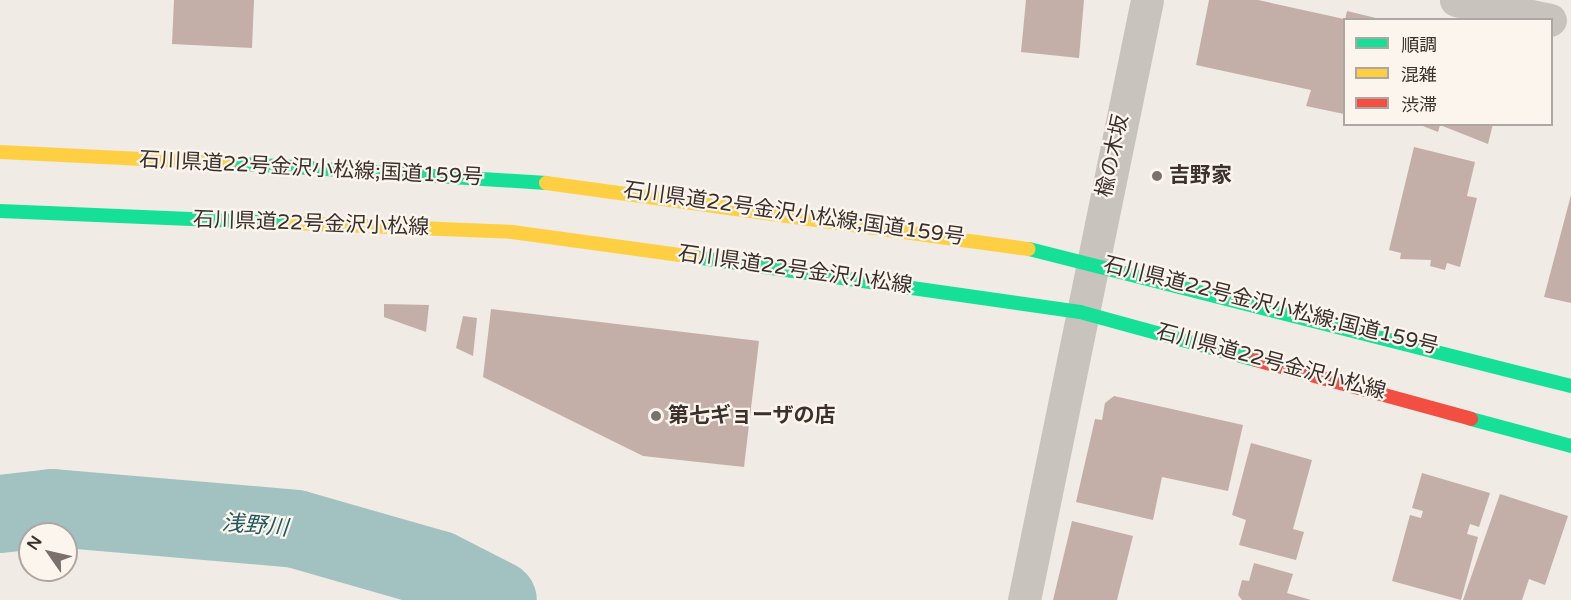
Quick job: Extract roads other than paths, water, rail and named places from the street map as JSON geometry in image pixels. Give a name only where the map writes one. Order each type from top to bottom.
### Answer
[{"type":"main road","name":"石川県道22号金沢小松線;国道159号","points":[[0,152],[381,170],[584,186],[999,241],[1091,260],[1571,386]]},
{"type":"main road","name":"石川県道22号金沢小松線","points":[[0,211],[512,232],[1080,312],[1571,446]]},
{"type":"street","name":"楡の木坂","points":[[1024,600],[1080,312],[1147,0]]},
{"type":"street","points":[[1456,0],[1542,18]]},
{"type":"street","points":[[1553,20],[1571,24]]},
{"type":"waterway","name":"浅野川","points":[[0,514],[53,508],[296,529],[439,570],[498,600]]},
{"type":"place","name":"吉野家","points":[[1157,176]]},
{"type":"place","name":"第七ギョーザの店","points":[[656,416]]}]
